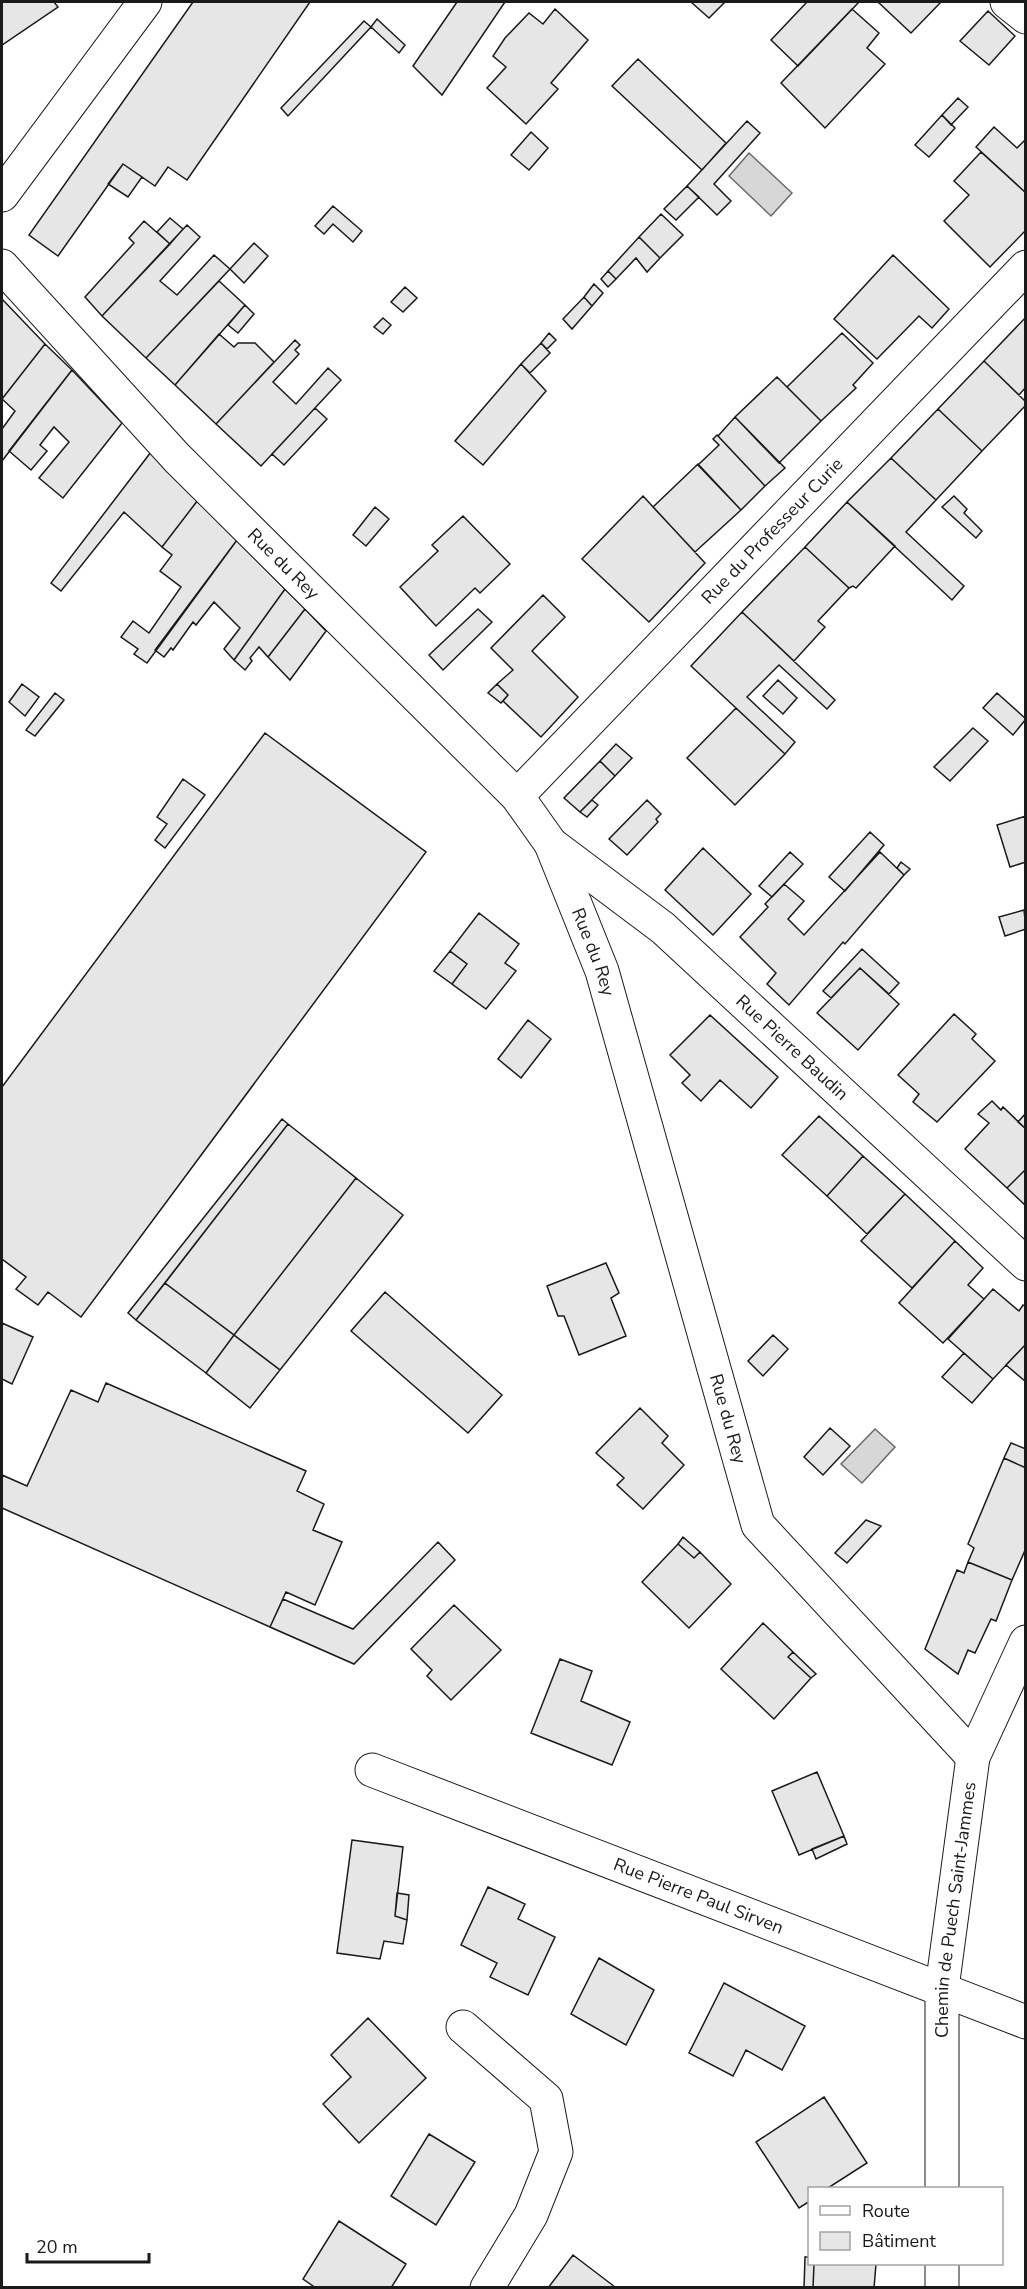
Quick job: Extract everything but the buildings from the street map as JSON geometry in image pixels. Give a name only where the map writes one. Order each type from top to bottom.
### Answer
[{"type":"street","points":[[2,195],[145,2]]},
{"type":"street","points":[[1007,2],[1026,17]]},
{"type":"street","name":"Rue du Rey","points":[[2,266],[177,458],[517,795],[550,843],[602,971],[758,1525],[973,1757]]},
{"type":"street","name":"Rue du Professeur Curie","points":[[517,795],[1026,267]]},
{"type":"street","name":"Rue Pierre Baudin","points":[[550,843],[663,928],[1026,1264]]},
{"type":"street","points":[[593,948],[599,927],[611,918],[624,914],[644,914]]},
{"type":"street","name":"Chemin de Puech Saint-Jammes","points":[[942,2187],[942,1988],[973,1757],[1026,1642]]},
{"type":"street","name":"Rue Pierre Paul Sirven","points":[[372,1770],[1026,2022]]},
{"type":"street","points":[[463,2027],[546,2099],[556,2152],[531,2215],[487,2288]]},
{"type":"street","points":[[942,2265],[942,2288]]},
{"type":"shaded area","points":[[749,153],[792,193],[771,216],[729,176]]},
{"type":"shaded area","points":[[875,1429],[895,1447],[862,1483],[841,1464]]}]
